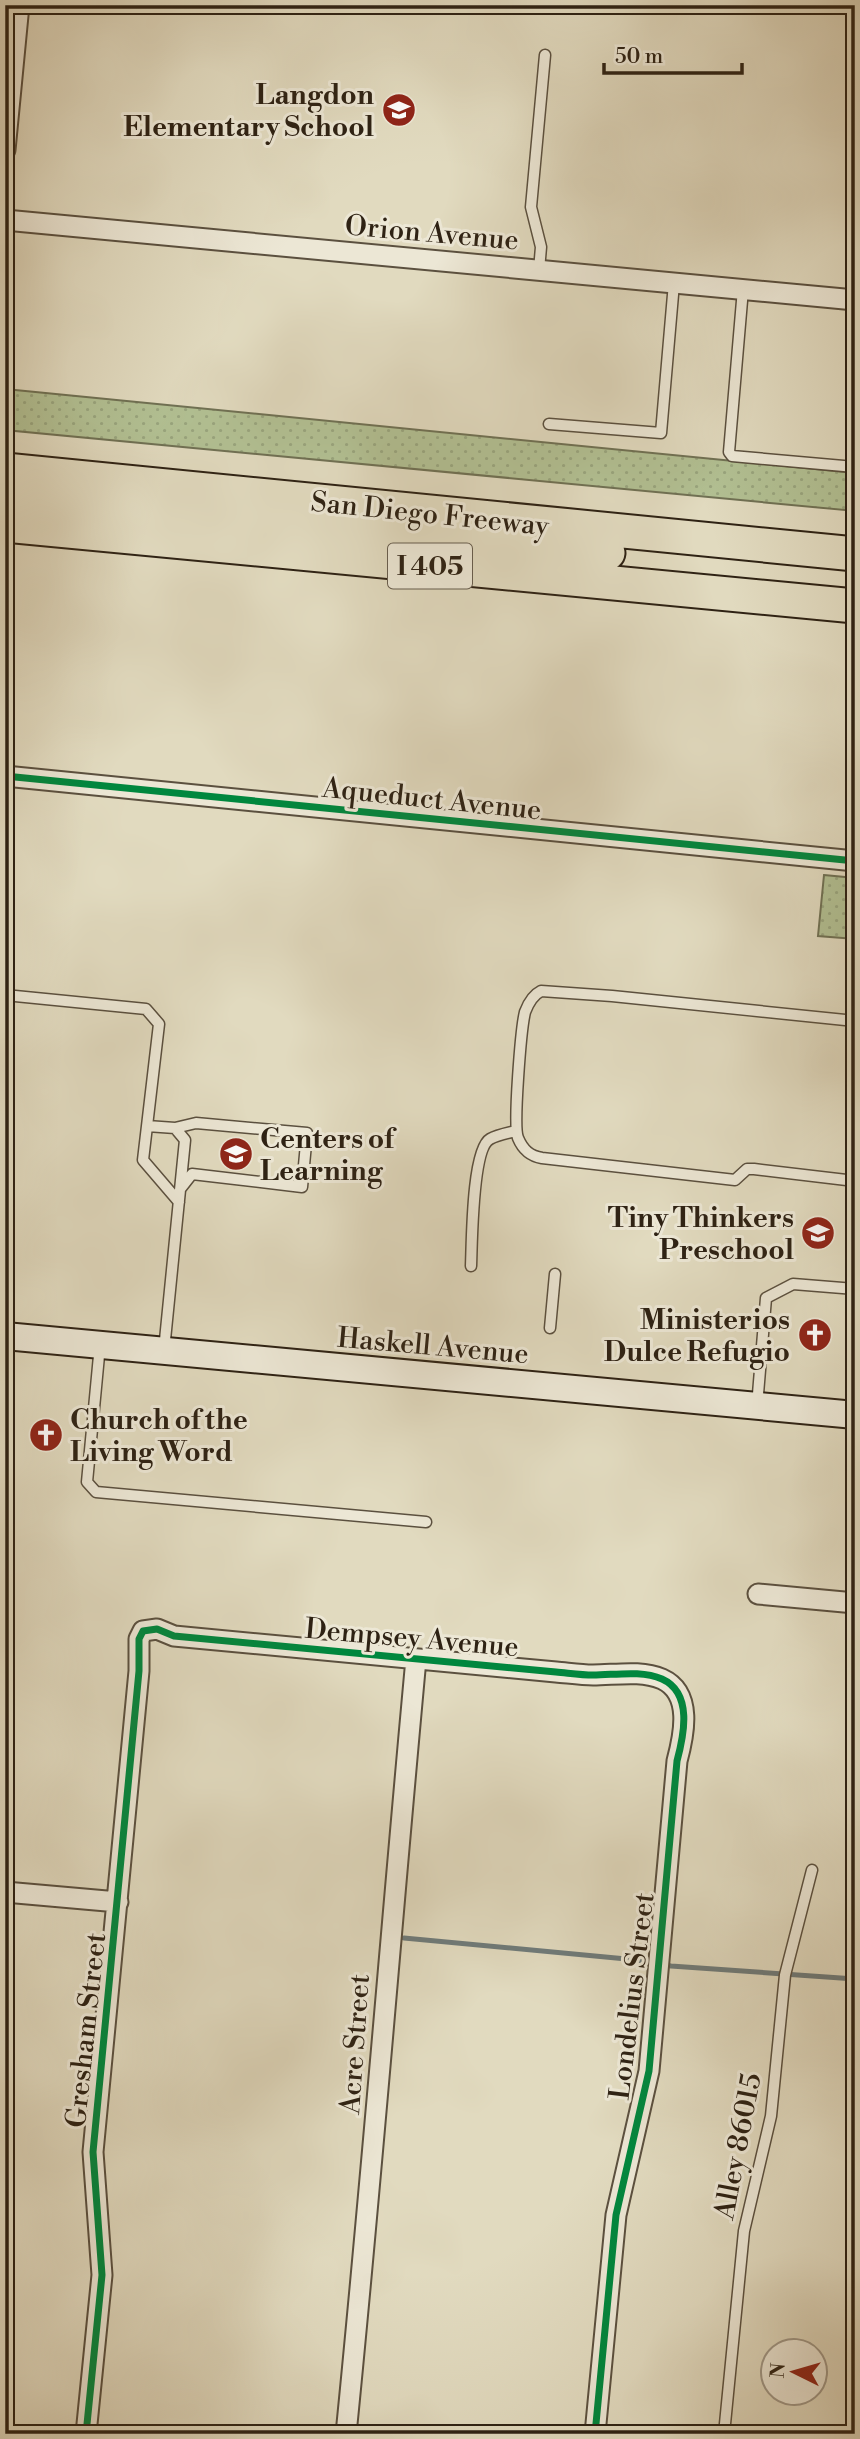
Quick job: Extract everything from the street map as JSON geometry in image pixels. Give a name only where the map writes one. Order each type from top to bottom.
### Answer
[{"type":"highway","name":"San Diego Freeway","points":[[5,470],[855,554]]},
{"type":"highway","points":[[5,494],[855,577]]},
{"type":"highway","points":[[5,506],[855,587]]},
{"type":"highway","name":"San Diego Freeway","points":[[5,525],[855,606]]},
{"type":"main road","name":"Haskell Avenue","points":[[5,1336],[855,1415]]},
{"type":"street","points":[[5,150],[19,5]]},
{"type":"street","name":"Orion Avenue","points":[[5,220],[855,300]]},
{"type":"street","name":"Aqueduct Avenue","points":[[5,776],[855,861]]},
{"type":"street","points":[[758,1594],[855,1603]]},
{"type":"street","name":"Dempsey Avenue","points":[[143,1631],[157,1629],[174,1636],[590,1675],[638,1674],[662,1679],[675,1689]]},
{"type":"street","name":"Gresham Street","points":[[86,2434],[102,2275],[93,2152],[139,1671],[139,1639],[143,1631]]},
{"type":"street","name":"Acre Street","points":[[346,2434],[373,2159],[383,2014],[416,1659]]},
{"type":"street","name":"Londelius Street","points":[[595,2434],[616,2215],[649,2071],[677,1761],[685,1722],[682,1704],[675,1689]]},
{"type":"street","points":[[5,1892],[118,1902]]},
{"type":"lane","points":[[539,270],[541,247],[531,207],[545,55]]},
{"type":"lane","points":[[549,424],[661,433],[674,283]]},
{"type":"lane","points":[[743,289],[729,452],[732,456],[855,467]]},
{"type":"lane","points":[[855,1021],[541,991],[536,993],[525,1011],[516,1131],[524,1149],[531,1156],[542,1158],[735,1180],[747,1169],[754,1169],[855,1181]]},
{"type":"lane","points":[[5,995],[146,1009],[159,1024],[143,1160],[179,1202]]},
{"type":"lane","points":[[147,1126],[175,1128],[196,1123],[307,1133],[302,1186],[192,1174],[181,1188]]},
{"type":"lane","points":[[163,1351],[185,1140],[175,1128]]},
{"type":"lane","points":[[471,1266],[477,1165],[482,1148],[489,1139],[516,1131]]},
{"type":"lane","points":[[550,1328],[555,1274]]},
{"type":"lane","points":[[757,1406],[766,1298],[793,1284],[855,1289]]},
{"type":"lane","points":[[100,1345],[87,1482],[96,1492],[426,1522]]},
{"type":"lane","name":"Alley 86015","points":[[724,2434],[744,2231],[771,2116],[785,1975],[812,1870]]},
{"type":"green space","points":[[5,389],[855,473],[855,511],[5,430]]},
{"type":"green space","points":[[824,875],[855,878],[855,939],[818,936]]},
{"type":"waterway","points":[[404,1938],[637,1960],[671,1966],[855,1979]]},
{"type":"cycle path","points":[[5,776],[855,861]]},
{"type":"cycle path","points":[[86,2434],[102,2275],[93,2152],[139,1671],[139,1639],[143,1631],[157,1629],[174,1636],[579,1674],[654,1676],[672,1685],[678,1694],[682,1704],[684,1727],[677,1761],[649,2071],[616,2215],[595,2434]]},
{"type":"place","name":"Langdon Elementary School","points":[[399,110]]},
{"type":"place","name":"Centers of Learning","points":[[236,1154]]},
{"type":"place","name":"Tiny Thinkers Preschool","points":[[818,1233]]},
{"type":"place","name":"Ministerios Dulce Refugio","points":[[815,1335]]},
{"type":"place","name":"Church of the Living Word","points":[[46,1435]]}]
